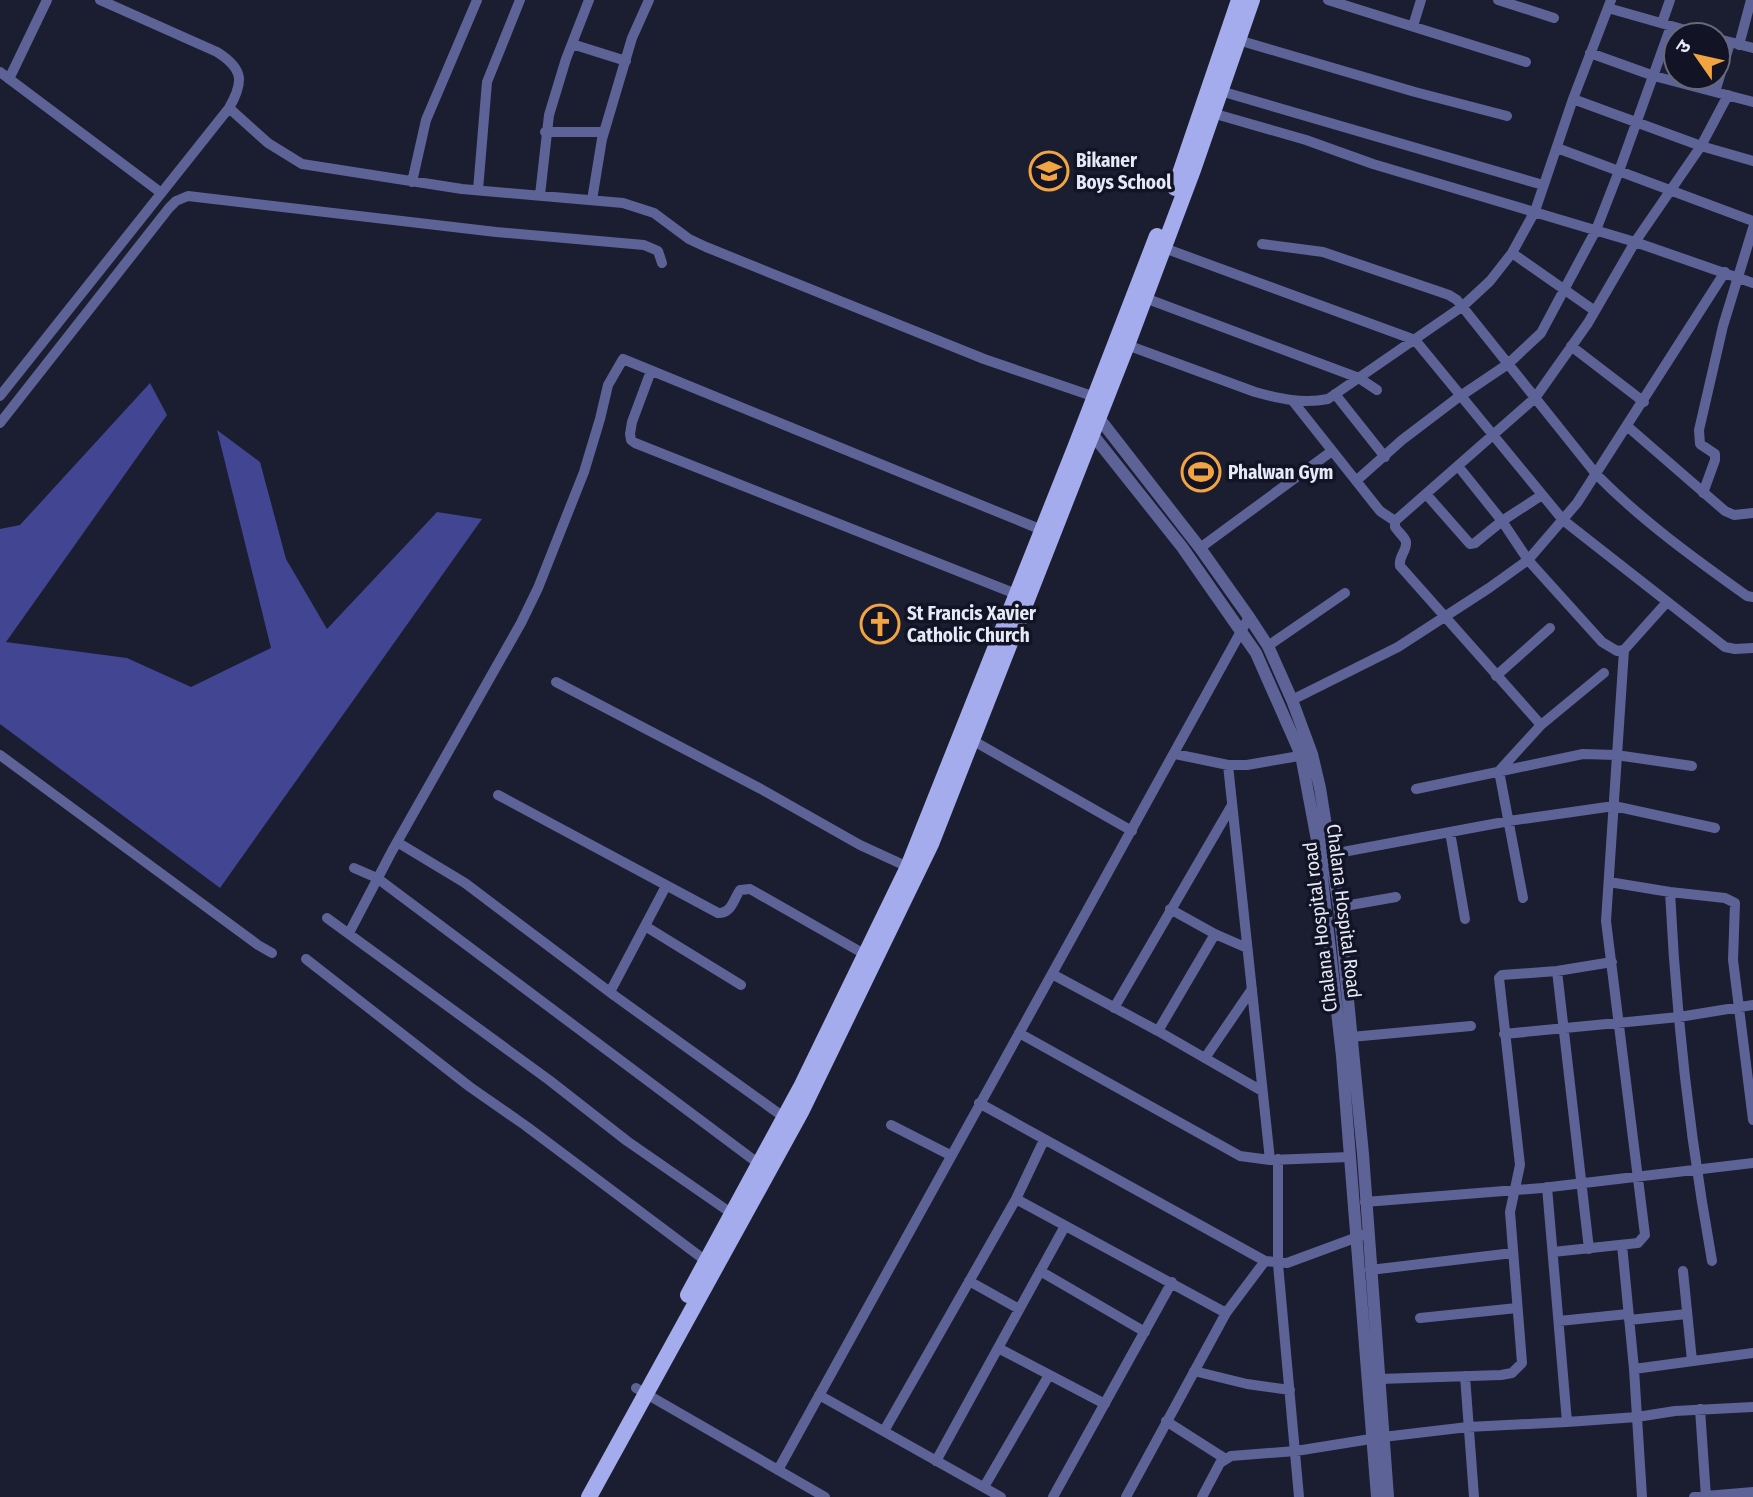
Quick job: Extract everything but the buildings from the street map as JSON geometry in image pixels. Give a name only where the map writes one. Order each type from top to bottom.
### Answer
[{"type":"main road","points":[[1095,408],[1127,345],[1212,113],[1215,89],[1239,0]]},
{"type":"main road","points":[[577,1497],[821,1074],[931,844],[1089,430],[1179,178],[1238,40],[1252,0]]},
{"type":"main road","points":[[589,1497],[706,1261],[785,1118],[908,867],[1042,530],[1089,430]]},
{"type":"street","points":[[47,0],[4,76],[160,192]]},
{"type":"street","points":[[0,396],[229,108],[239,91],[240,80],[230,60],[100,0]]},
{"type":"street","points":[[412,182],[426,120],[477,0]]},
{"type":"street","points":[[478,190],[488,82],[520,0]]},
{"type":"street","points":[[540,195],[545,132],[561,74],[589,0]]},
{"type":"street","points":[[592,200],[604,132],[632,38],[649,0]]},
{"type":"street","points":[[1328,0],[1526,62]]},
{"type":"street","points":[[1413,26],[1421,0]]},
{"type":"street","points":[[1498,0],[1554,18]]},
{"type":"street","points":[[1667,21],[1670,0]]},
{"type":"street","points":[[1715,92],[1751,0]]},
{"type":"street","points":[[1127,345],[1255,392],[1311,402],[1328,399],[1463,306],[1490,281],[1513,253],[1535,211],[1573,99],[1610,4],[1662,24]]},
{"type":"street","points":[[1238,40],[1507,116]]},
{"type":"street","points":[[1356,481],[1402,440],[1508,364],[1541,332],[1596,230],[1654,76],[1662,42]]},
{"type":"street","points":[[572,44],[626,61]]},
{"type":"street","points":[[1734,44],[1753,48]]},
{"type":"street","points":[[1590,53],[1654,76],[1753,102]]},
{"type":"street","points":[[1215,89],[1543,185]]},
{"type":"street","points":[[1541,725],[1400,566],[1398,561],[1406,544],[1405,538],[1395,527],[1395,521],[1535,398],[1595,311],[1635,242],[1701,146],[1728,95]]},
{"type":"street","points":[[1573,99],[1701,146],[1753,161]]},
{"type":"street","points":[[229,108],[268,143],[302,164],[412,182],[638,206],[654,213],[689,239],[706,247],[984,359],[1095,408]]},
{"type":"street","points":[[1212,113],[1635,242],[1753,283]]},
{"type":"street","points":[[545,132],[604,132]]},
{"type":"street","points":[[1557,148],[1753,222]]},
{"type":"street","points":[[0,423],[169,208],[176,201],[188,196],[496,232],[644,245],[657,251],[662,263]]},
{"type":"street","points":[[1703,493],[1715,454],[1700,444],[1699,430],[1723,326],[1753,228]]},
{"type":"street","points":[[1262,244],[1324,252],[1450,295],[1463,306],[1596,474],[1611,489],[1706,566],[1747,596],[1753,597]]},
{"type":"street","points":[[1164,248],[1415,340],[1563,520],[1725,647],[1753,648]]},
{"type":"street","points":[[1513,253],[1595,311]]},
{"type":"street","points":[[1292,700],[1374,661],[1445,617],[1528,559],[1563,520],[1596,474],[1725,272]]},
{"type":"street","points":[[1145,298],[1359,378],[1377,390]]},
{"type":"street","points":[[1571,346],[1644,401]]},
{"type":"street","points":[[349,933],[397,842],[513,639],[538,588],[584,472],[608,385],[623,359],[1042,530]]},
{"type":"street","points":[[651,371],[630,429],[631,440],[635,443],[1016,594]]},
{"type":"street","points":[[1335,394],[1385,457]]},
{"type":"street","points":[[1292,400],[1380,511],[1395,521]]},
{"type":"street","name":"Chalana Hospital road","points":[[1095,408],[1160,499],[1200,548],[1268,646],[1292,700],[1307,755],[1332,854],[1339,907],[1366,1202],[1363,1235],[1370,1270],[1379,1379],[1378,1438],[1388,1497]]},
{"type":"street","points":[[1628,426],[1703,493],[1734,515],[1753,513]]},
{"type":"street","name":"Chalana Hospital Road","points":[[1089,430],[1182,547],[1242,634],[1265,669],[1307,755],[1342,1056],[1350,1157],[1363,1235],[1378,1438],[1377,1497]]},
{"type":"street","points":[[1200,548],[1332,451]]},
{"type":"street","points":[[1458,466],[1528,559],[1602,642],[1612,649],[1624,650]]},
{"type":"street","points":[[1426,494],[1470,544],[1542,495]]},
{"type":"street","points":[[1268,646],[1345,593]]},
{"type":"street","points":[[1553,1252],[1638,1243],[1645,1235],[1606,920],[1624,650],[1667,602]]},
{"type":"street","points":[[778,1470],[1249,617]]},
{"type":"street","points":[[1496,676],[1550,628]]},
{"type":"street","points":[[1499,771],[1541,725],[1604,673]]},
{"type":"street","points":[[556,682],[749,782],[860,845],[908,867]]},
{"type":"street","points":[[972,740],[1132,831]]},
{"type":"street","points":[[1175,754],[1228,765],[1247,765],[1307,755]]},
{"type":"street","points":[[1416,789],[1583,754],[1616,755],[1692,766]]},
{"type":"street","points":[[0,755],[272,953]]},
{"type":"street","points":[[1228,765],[1262,1091],[1274,1159],[1278,1264],[1299,1497]]},
{"type":"street","points":[[1499,771],[1523,898]]},
{"type":"street","points":[[498,795],[718,912],[725,913],[730,910],[740,890],[750,889],[866,955]]},
{"type":"street","points":[[1114,1008],[1232,804]]},
{"type":"street","points":[[1332,854],[1509,821],[1614,806],[1716,828]]},
{"type":"street","points":[[1451,832],[1465,919]]},
{"type":"street","points":[[397,842],[465,883],[785,1118]]},
{"type":"street","points":[[354,868],[377,878],[759,1164]]},
{"type":"street","points":[[1609,882],[1726,898],[1735,903],[1733,960],[1752,1092],[1753,1120]]},
{"type":"street","points":[[610,992],[666,886]]},
{"type":"street","points":[[1670,892],[1679,1017],[1695,1168],[1712,1261]]},
{"type":"street","points":[[1339,907],[1396,897]]},
{"type":"street","points":[[1170,909],[1247,948]]},
{"type":"street","points":[[327,918],[549,1080],[627,1141],[732,1213]]},
{"type":"street","points":[[645,926],[741,985]]},
{"type":"street","points":[[1158,1031],[1215,934]]},
{"type":"street","points":[[306,959],[470,1087],[706,1261]]},
{"type":"street","points":[[1379,1379],[1501,1375],[1518,1370],[1522,1363],[1510,1212],[1520,1165],[1499,978],[1502,975],[1557,971],[1612,962]]},
{"type":"street","points":[[1557,971],[1589,1249]]},
{"type":"street","points":[[1052,974],[1262,1091]]},
{"type":"street","points":[[1205,1058],[1252,989]]},
{"type":"street","points":[[1504,1034],[1679,1017],[1753,1005]]},
{"type":"street","points":[[1351,1037],[1471,1026]]},
{"type":"street","points":[[1019,1033],[1240,1156],[1274,1159],[1350,1157]]},
{"type":"street","points":[[979,1103],[1265,1261],[1287,1263],[1363,1235]]},
{"type":"street","points":[[891,1125],[950,1155]]},
{"type":"street","points":[[884,1431],[1016,1199],[1044,1140]]},
{"type":"street","points":[[1366,1202],[1547,1187],[1753,1163]]},
{"type":"street","points":[[1547,1187],[1567,1422]]},
{"type":"street","points":[[1016,1199],[1226,1313]]},
{"type":"street","points":[[936,1461],[1065,1226]]},
{"type":"street","points":[[1622,1245],[1634,1369],[1642,1497]]},
{"type":"street","points":[[1370,1270],[1513,1252]]},
{"type":"street","points":[[1126,1497],[1226,1313],[1265,1261]]},
{"type":"street","points":[[1040,1271],[1145,1332]]},
{"type":"street","points":[[1683,1271],[1692,1361]]},
{"type":"street","points":[[969,1281],[1019,1309]]},
{"type":"street","points":[[1053,1497],[1172,1282]]},
{"type":"street","points":[[1420,1318],[1517,1308]]},
{"type":"street","points":[[1559,1321],[1687,1314]]},
{"type":"street","points":[[998,1348],[1105,1404]]},
{"type":"street","points":[[1634,1369],[1753,1353]]},
{"type":"street","points":[[1194,1371],[1247,1384],[1290,1390]]},
{"type":"street","points":[[984,1487],[1049,1375]]},
{"type":"street","points":[[1465,1376],[1474,1497]]},
{"type":"street","points":[[641,1390],[825,1497]]},
{"type":"street","points":[[819,1395],[1001,1497]]},
{"type":"street","points":[[1166,1421],[1224,1458],[1296,1451],[1468,1427],[1753,1407]]},
{"type":"street","points":[[1700,1409],[1706,1496]]},
{"type":"street","points":[[1202,1497],[1224,1458]]},
{"type":"street","points":[[1694,1497],[1753,1492]]},
{"type":"shaded area","points":[[150,383],[167,415],[6,642],[127,658],[191,687],[271,648],[217,430],[260,462],[286,559],[327,629],[437,512],[482,519],[220,888],[0,724],[0,529],[20,525]]},
{"type":"place","name":"Bikaner Boys School","points":[[1049,171]]},
{"type":"place","name":"Phalwan Gym","points":[[1201,472]]},
{"type":"place","name":"St Francis Xavier Catholic Church","points":[[880,624]]}]
